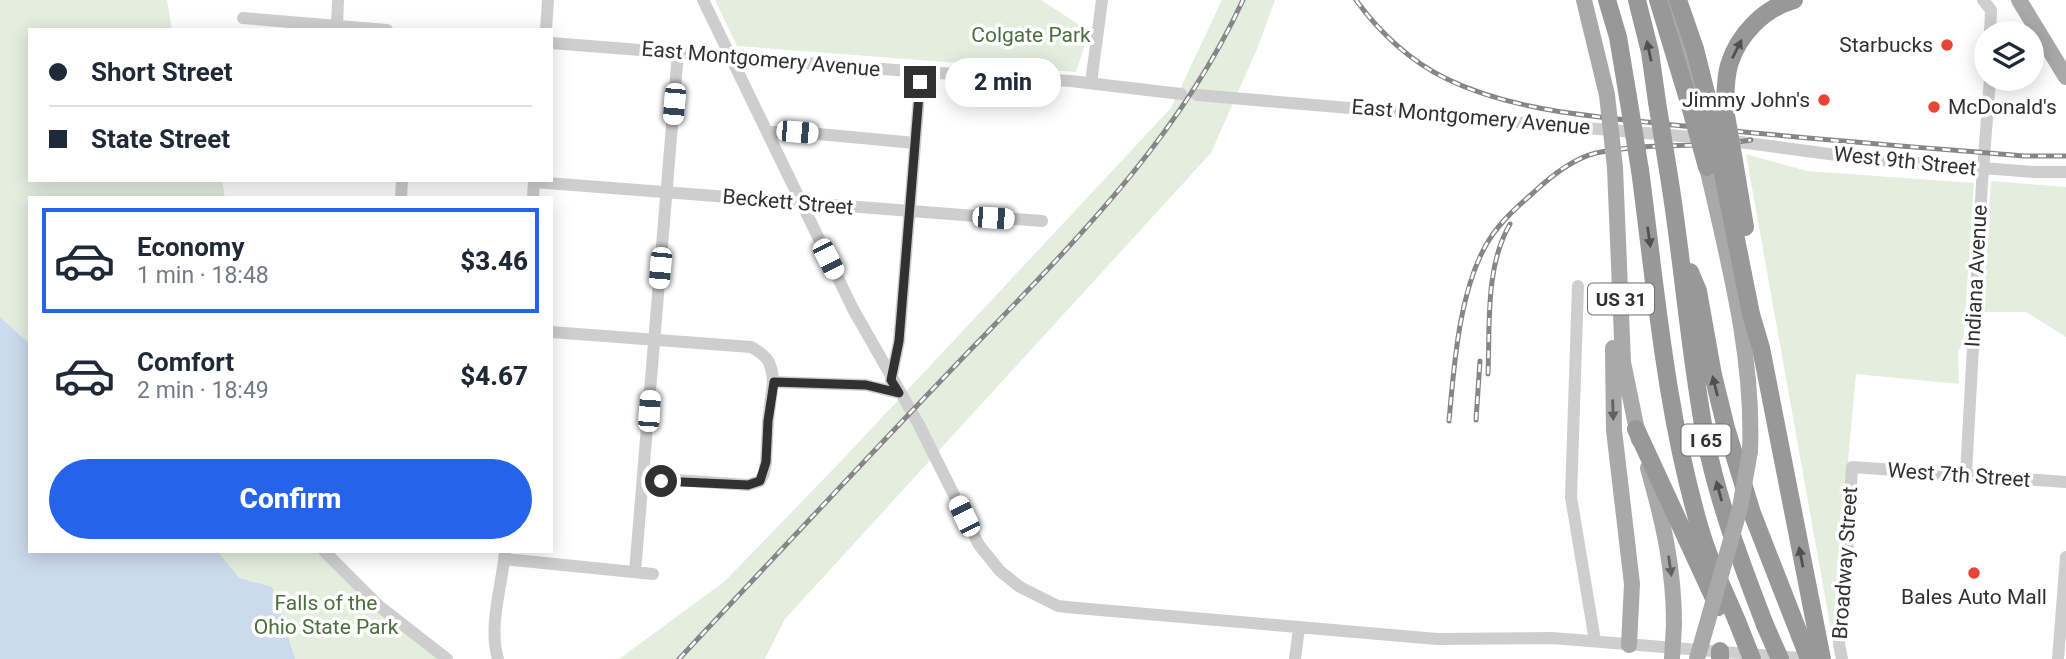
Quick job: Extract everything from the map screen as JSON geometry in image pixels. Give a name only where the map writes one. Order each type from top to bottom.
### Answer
[{"type":"highway","name":"I 65","points":[[1607,0],[1618,37],[1640,170],[1674,415],[1686,473],[1702,535],[1731,623],[1750,659]]},
{"type":"highway","name":"I 65","points":[[1637,0],[1650,52],[1681,247],[1692,349],[1706,441],[1719,496],[1738,556],[1780,659]]},
{"type":"highway","points":[[1658,0],[1721,164],[1759,312],[1761,348],[1822,659]]},
{"type":"highway","points":[[1678,0],[1695,49],[1699,107]]},
{"type":"highway","points":[[1721,164],[1729,65],[1739,43],[1757,20],[1782,3],[1794,0]]},
{"type":"highway","points":[[1681,247],[1698,291],[1713,375],[1752,513],[1811,659]]},
{"type":"highway","points":[[1636,429],[1731,623]]},
{"type":"main road","name":"US 31","points":[[1584,0],[1607,95],[1615,168],[1623,362],[1636,429],[1665,527],[1674,595],[1672,659]]},
{"type":"main road","points":[[1670,0],[1699,107]]},
{"type":"main road","points":[[2019,0],[2066,77]]},
{"type":"main road","points":[[1697,659],[1740,508],[1751,451],[1749,371],[1721,164]]},
{"type":"main road","points":[[1618,220],[1613,254],[1612,382],[1614,430],[1632,584],[1628,652]]},
{"type":"street","points":[[337,26],[338,0]]},
{"type":"street","points":[[546,28],[548,0]]},
{"type":"street","points":[[703,0],[853,309],[891,380],[918,423],[979,545],[1000,571],[1020,587],[1058,606],[1299,628],[1437,639],[1533,637],[1595,641],[1628,652],[1811,659]]},
{"type":"street","points":[[1091,83],[1102,0]]},
{"type":"street","points":[[1983,0],[1991,10],[1991,21]]},
{"type":"street","points":[[243,18],[362,28]]},
{"type":"street","points":[[701,55],[713,46],[714,23]]},
{"type":"street","name":"East Montgomery Avenue","points":[[553,43],[1091,83],[1181,94]]},
{"type":"street","points":[[635,572],[678,53]]},
{"type":"street","points":[[891,380],[899,341],[921,72]]},
{"type":"street","name":"Indiana Avenue","points":[[1966,474],[1989,91]]},
{"type":"street","name":"East Montgomery Avenue","points":[[1197,95],[1537,122],[1744,142]]},
{"type":"street","points":[[767,132],[797,132],[915,143]]},
{"type":"street","name":"West 9th Street","points":[[1744,142],[1866,159],[2066,172]]},
{"type":"street","name":"Beckett Street","points":[[546,182],[1042,221]]},
{"type":"street","points":[[1578,286],[1571,497],[1595,641]]},
{"type":"street","points":[[553,332],[751,347],[762,353],[772,365],[774,382],[764,473],[760,481],[748,485],[677,480],[644,481]]},
{"type":"street","points":[[774,382],[866,385],[899,393]]},
{"type":"street","name":"West 7th Street","points":[[1852,467],[2066,482]]},
{"type":"street","name":"Broadway Street","points":[[1842,659],[1839,644],[1845,591],[1852,467]]},
{"type":"street","points":[[326,553],[379,606],[447,659]]},
{"type":"street","points":[[498,659],[495,631],[504,555],[653,574]]},
{"type":"street","points":[[2058,659],[2066,557]]},
{"type":"street","points":[[1295,659],[1299,628]]},
{"type":"green space","points":[[0,0],[167,0],[172,28],[28,28],[28,182],[222,182],[225,196],[28,196],[28,342],[0,317]]},
{"type":"green space","name":"Colgate Park","points":[[715,0],[1041,0],[1078,24],[1085,45],[1076,72],[737,46]]},
{"type":"green space","points":[[1222,0],[1275,0],[1257,49],[1211,153],[785,619],[765,659],[619,659],[725,581],[842,460],[1171,108]]},
{"type":"green space","points":[[1746,154],[1807,171],[1974,183],[1963,346],[1958,350],[1959,384],[1856,374],[1832,636]]},
{"type":"green space","points":[[1991,181],[2066,187],[2066,337],[2026,312],[1982,312]]},
{"type":"green space","name":"Falls of the Ohio State Park","points":[[191,553],[324,553],[447,659],[195,659]]},
{"type":"water","points":[[0,317],[28,342],[28,553],[219,553],[239,578],[272,587],[295,659],[0,659]]},
{"type":"railway","points":[[679,659],[1034,284],[1113,196],[1184,104],[1243,0]]},
{"type":"railway","points":[[1356,0],[1397,45],[1434,72],[1472,90],[1553,111],[1754,133],[2024,156],[2066,156]]},
{"type":"railway","points":[[1449,421],[1460,328],[1471,281],[1489,240],[1515,209],[1562,169],[1596,153],[1751,140]]},
{"type":"railway","points":[[1488,374],[1490,297],[1496,259],[1510,224]]},
{"type":"railway","points":[[1476,420],[1480,361]]},
{"type":"place","name":"Starbucks","points":[[1947,45]]},
{"type":"place","name":"Jimmy John's","points":[[1824,100]]},
{"type":"place","name":"McDonald's","points":[[1934,107]]},
{"type":"place","name":"Bales Auto Mall","points":[[1974,573]]},
{"type":"route","points":[[661,481],[748,485],[760,481],[766,462],[774,382],[866,385],[899,393],[891,380],[899,341],[920,82]]}]
